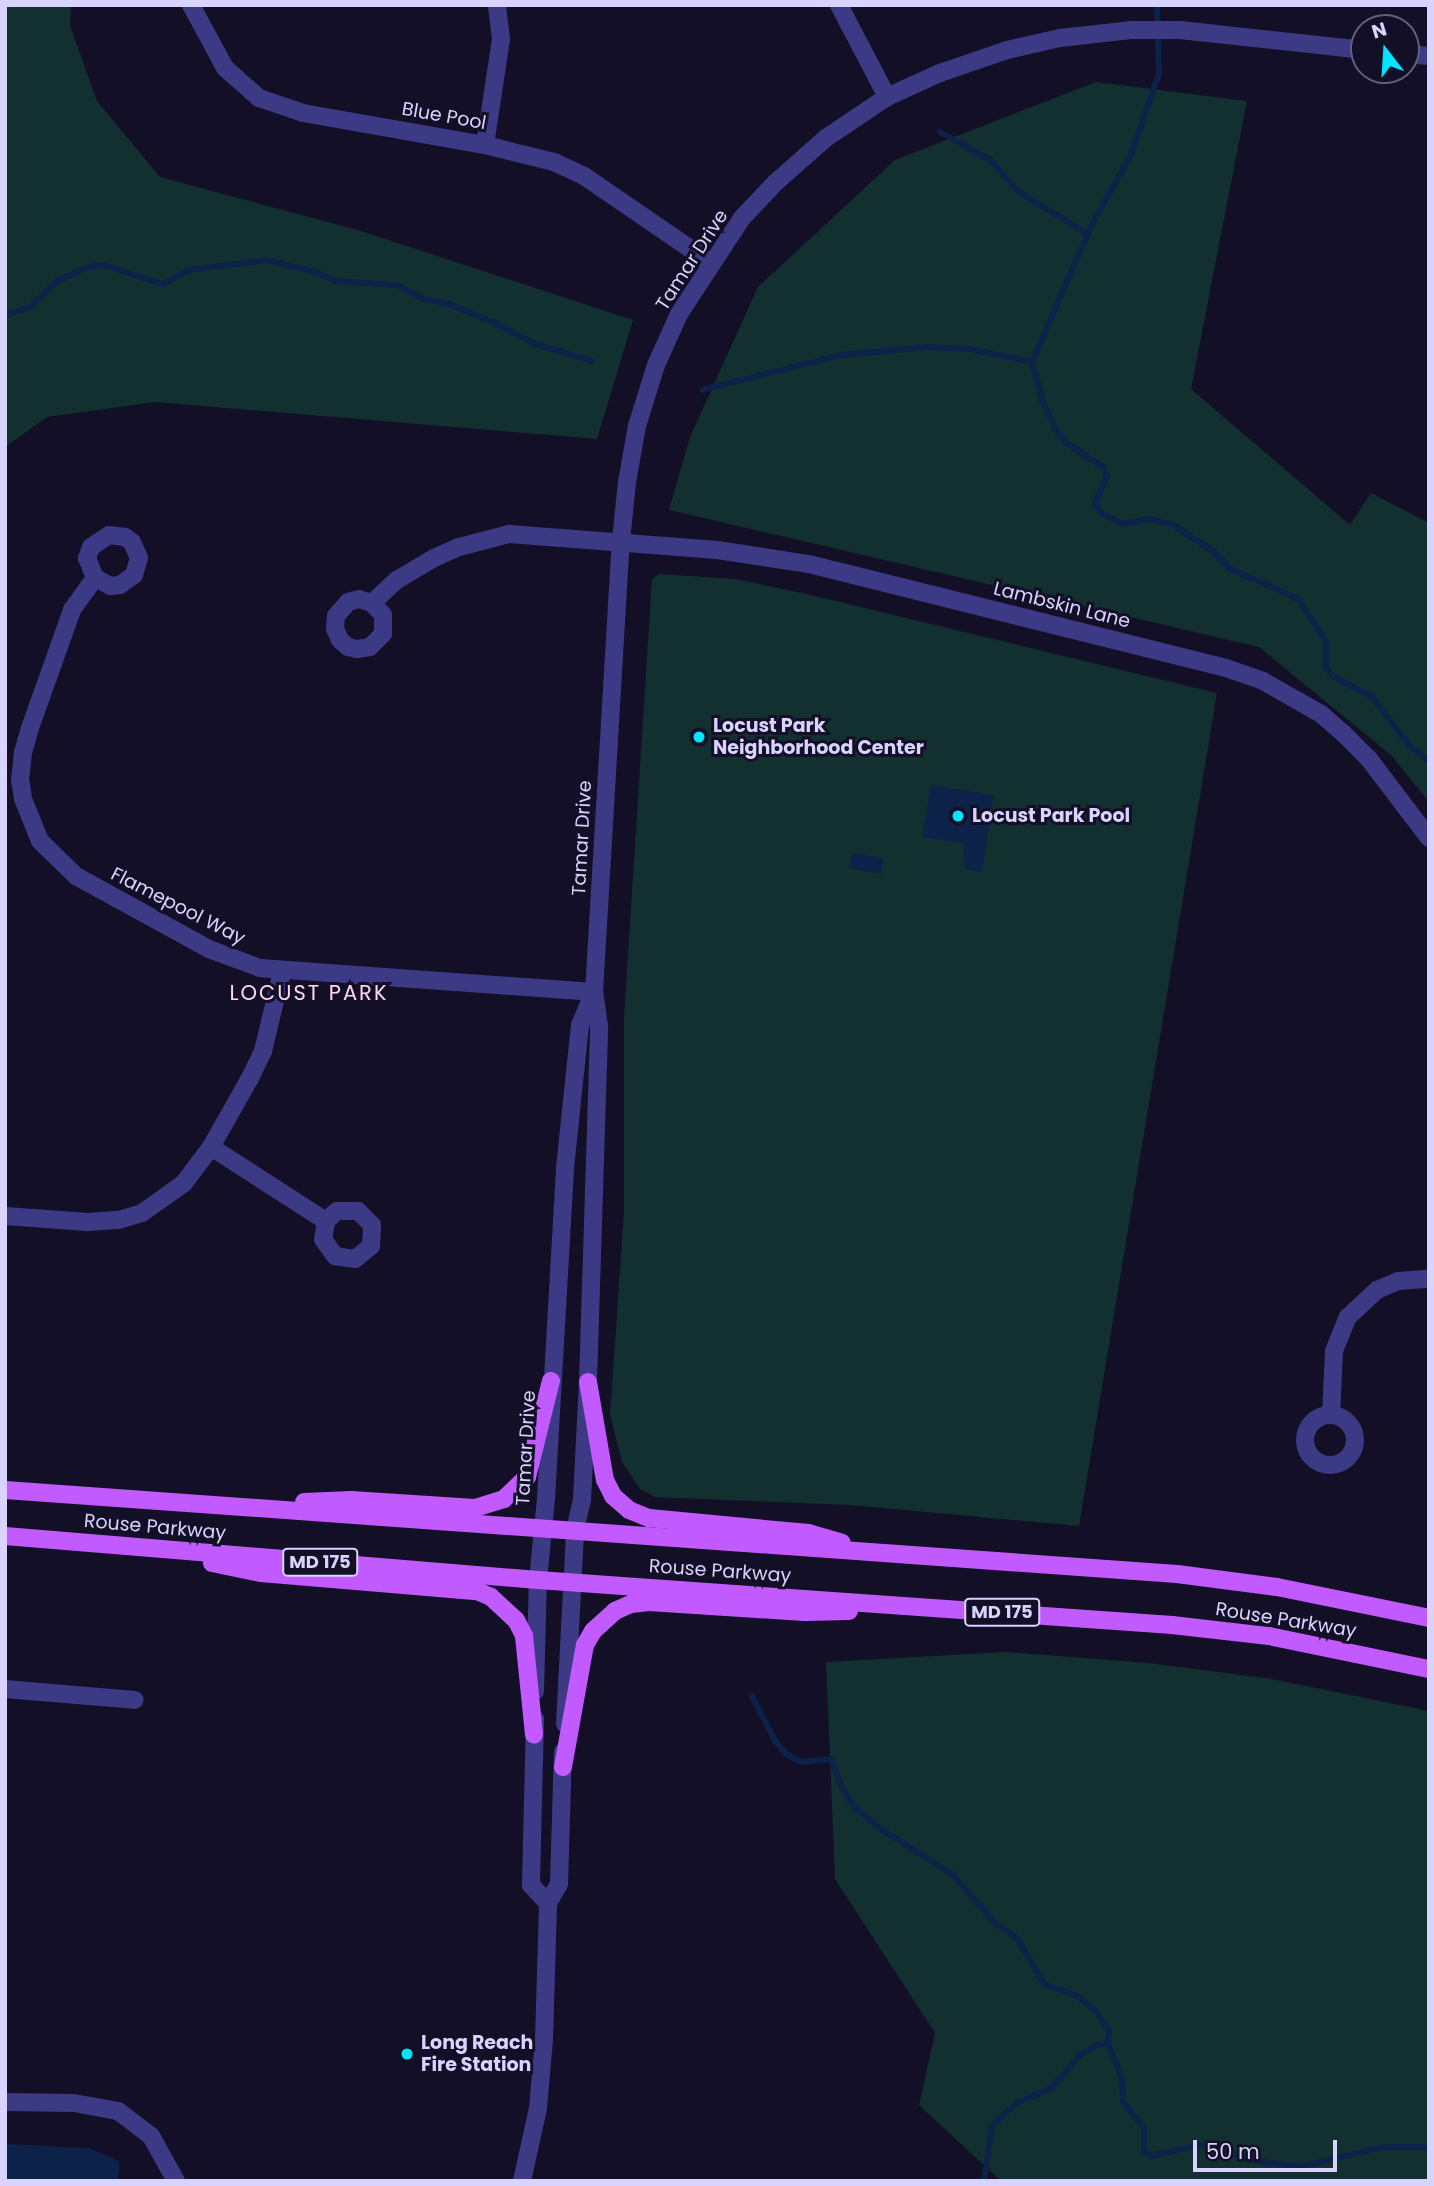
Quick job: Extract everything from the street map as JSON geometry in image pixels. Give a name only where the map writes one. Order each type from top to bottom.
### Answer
[{"type":"main road","points":[[221,1506],[351,1500],[475,1508],[489,1506],[517,1490],[527,1478],[551,1381]]},
{"type":"main road","points":[[588,1382],[605,1480],[613,1496],[629,1510],[649,1518],[808,1533],[879,1554]]},
{"type":"main road","name":"Rouse Parkway","points":[[5,1490],[1177,1574],[1277,1587],[1429,1618]]},
{"type":"main road","name":"Rouse Parkway","points":[[5,1536],[538,1580],[968,1609],[1269,1636],[1429,1669]]},
{"type":"main road","points":[[133,1547],[261,1573],[477,1591],[491,1597],[516,1620],[524,1636],[534,1734]]},
{"type":"main road","points":[[563,1767],[585,1645],[603,1620],[631,1604],[649,1602],[805,1612],[968,1609]]},
{"type":"street","name":"Blue Pool","points":[[191,5],[225,68],[259,98],[303,113],[485,145],[554,162],[584,176],[711,263]]},
{"type":"street","points":[[485,145],[501,40],[497,5]]},
{"type":"street","points":[[839,5],[887,97]]},
{"type":"street","name":"Tamar Drive","points":[[522,2181],[539,2098],[548,1903],[559,1884],[572,1581],[575,1530],[582,1499],[588,1382],[599,1026],[594,992],[621,541],[626,482],[637,426],[656,365],[680,314],[742,218],[775,183],[826,138],[887,97],[940,73],[1007,50],[1060,38],[1131,30],[1180,30],[1350,48]]},
{"type":"street","name":"Lambskin Lane","points":[[372,603],[397,580],[434,558],[488,538],[528,534],[728,551],[809,564],[1226,667],[1293,697],[1344,734],[1368,759],[1429,838]]},
{"type":"street","name":"Flamepool Way","points":[[95,578],[72,610],[23,752],[20,779],[23,799],[40,841],[76,876],[209,948],[260,968],[282,972],[594,992]]},
{"type":"street","points":[[5,1216],[88,1222],[119,1220],[142,1213],[164,1200],[184,1182],[211,1147],[263,1051],[282,972]]},
{"type":"street","name":"Tamar Drive","points":[[548,1903],[531,1885],[538,1580],[541,1528],[546,1499],[565,1168],[580,1025],[594,992]]},
{"type":"street","points":[[211,1147],[326,1222]]},
{"type":"street","points":[[1331,1415],[1334,1351],[1348,1317],[1377,1290],[1398,1281],[1429,1279]]},
{"type":"street","points":[[5,1689],[135,1700]]},
{"type":"street","points":[[5,2102],[74,2103],[118,2111],[151,2136],[176,2181]]},
{"type":"green space","points":[[5,5],[71,5],[70,26],[97,101],[160,177],[361,231],[633,320],[597,439],[155,402],[47,417],[5,447]]},
{"type":"green space","points":[[1096,82],[1247,101],[1191,389],[1350,525],[1371,493],[1429,523],[1429,802],[1391,755],[1259,647],[669,510],[690,437],[758,287],[895,160]]},
{"type":"green space","points":[[659,574],[735,579],[807,594],[1217,693],[1079,1526],[850,1505],[655,1497],[640,1489],[622,1462],[610,1415],[624,1212],[624,1017],[652,579]]},
{"type":"green space","points":[[1005,1652],[1149,1663],[1272,1679],[1429,1711],[1429,2181],[1001,2181],[919,2105],[935,2033],[835,1879],[826,1662]]},
{"type":"water","name":"Locust Park Pool","points":[[931,785],[994,795],[982,872],[965,869],[963,843],[922,837]]},
{"type":"water","points":[[852,853],[884,858],[881,874],[849,869]]},
{"type":"water","points":[[5,2144],[89,2148],[119,2161],[119,2173],[116,2181],[5,2181]]},
{"type":"waterway","points":[[1157,5],[1159,73],[1131,155],[1093,222],[1032,362],[1043,403],[1056,430],[1067,443],[1104,468],[1107,476],[1095,503],[1101,513],[1123,524],[1148,519],[1172,524],[1216,553],[1229,568],[1298,599],[1326,641],[1326,668],[1333,676],[1373,698],[1409,745],[1429,761]]},
{"type":"waterway","points":[[940,132],[990,160],[1020,193],[1088,234]]},
{"type":"waterway","points":[[5,316],[30,307],[57,281],[88,267],[104,265],[163,284],[188,270],[267,260],[315,272],[336,281],[396,285],[424,299],[449,304],[495,323],[535,344],[593,361]]},
{"type":"waterway","points":[[702,390],[841,355],[929,347],[970,349],[1032,362]]},
{"type":"waterway","points":[[752,1696],[774,1739],[786,1754],[801,1762],[831,1759],[842,1788],[857,1810],[953,1875],[992,1920],[1017,1938],[1044,1984],[1077,1996],[1095,2010],[1109,2031],[1108,2043],[1122,2080],[1123,2102],[1144,2128],[1144,2152],[1152,2156],[1200,2145],[1217,2146],[1245,2159],[1299,2167],[1383,2147],[1429,2147]]},
{"type":"waterway","points":[[984,2181],[992,2126],[1017,2103],[1051,2088],[1080,2055],[1097,2045],[1108,2043]]},
{"type":"place","name":"Locust Park Neighborhood Center","points":[[699,737]]},
{"type":"place","name":"Locust Park Pool","points":[[958,816]]},
{"type":"place","name":"Long Reach Fire Station","points":[[407,2054]]},
{"type":"district","name":"LOCUST PARK","points":[[309,993]]}]
